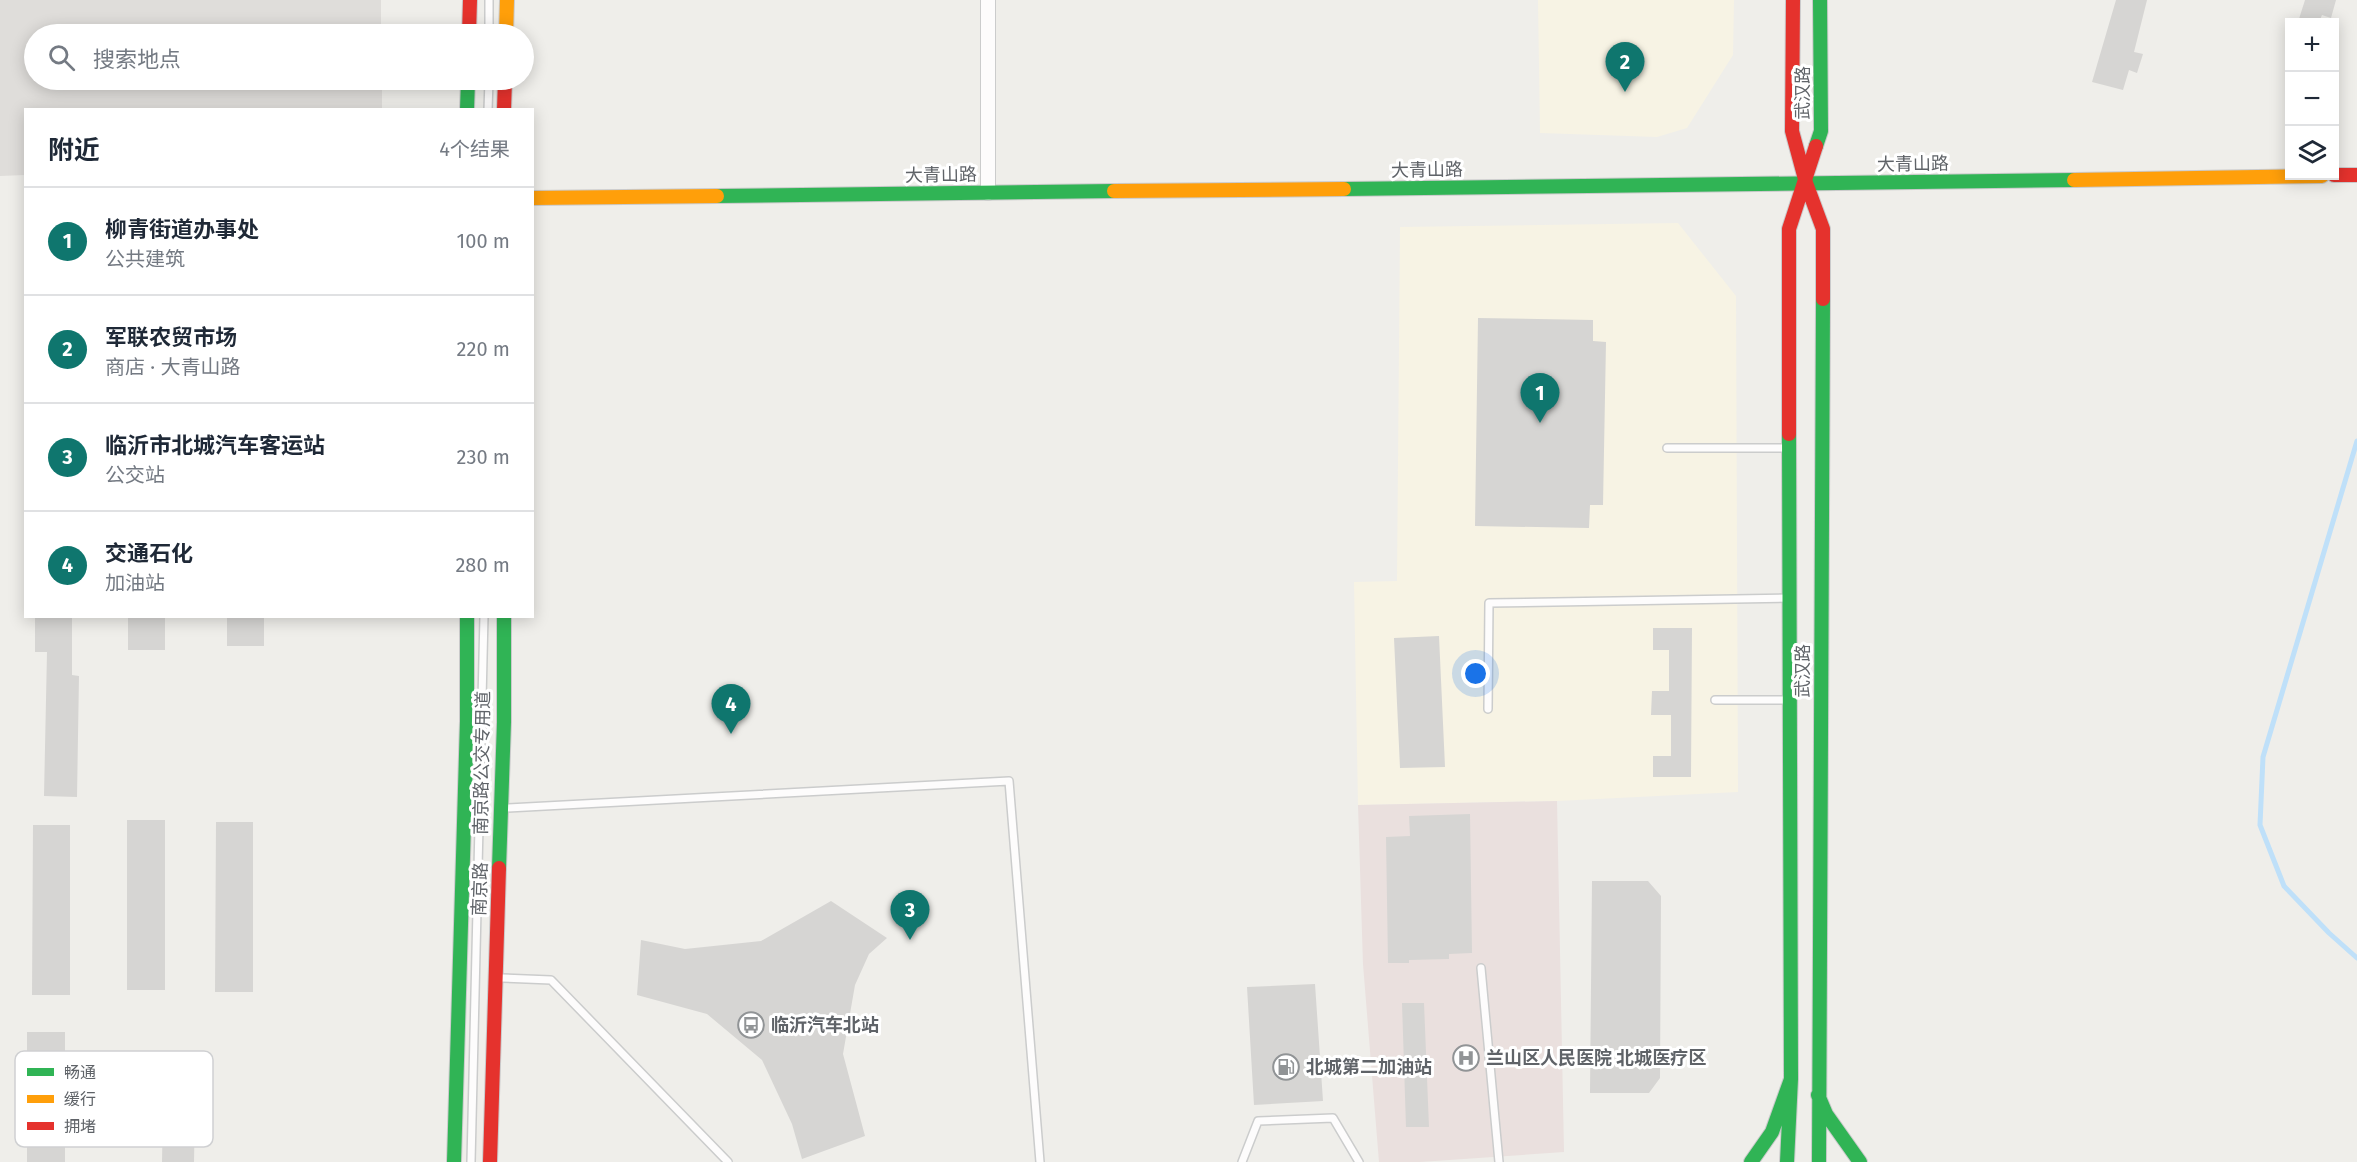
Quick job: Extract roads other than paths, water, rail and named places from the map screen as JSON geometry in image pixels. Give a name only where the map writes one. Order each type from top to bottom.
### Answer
[{"type":"main road","points":[[470,0],[470,24]]},
{"type":"main road","points":[[506,24],[507,0]]},
{"type":"main road","name":"武汉路","points":[[1793,0],[1792,131],[1806,183],[1823,229],[1819,1162]]},
{"type":"main road","name":"武汉路","points":[[1787,1162],[1791,1078],[1789,230],[1821,131],[1820,0]]},
{"type":"main road","points":[[467,108],[468,90]]},
{"type":"main road","points":[[504,108],[505,90]]},
{"type":"main road","points":[[2339,175],[2357,175]]},
{"type":"main road","name":"大青山路","points":[[534,198],[2285,177]]},
{"type":"main road","name":"南京路","points":[[454,1162],[467,721],[467,618]]},
{"type":"main road","name":"南京路","points":[[490,1162],[501,808],[504,618]]},
{"type":"main road","points":[[1751,1162],[1772,1132],[1791,1078]]},
{"type":"main road","points":[[1818,1095],[1826,1114],[1860,1162]]},
{"type":"main road","points":[[491,1127],[501,1162]]},
{"type":"street","points":[[988,0],[988,193]]},
{"type":"lane","points":[[489,0],[489,24]]},
{"type":"lane","points":[[488,108],[489,90]]},
{"type":"lane","points":[[1667,448],[1790,448]]},
{"type":"lane","points":[[1488,710],[1489,603],[1790,598]]},
{"type":"lane","name":"南京路公交专用道","points":[[471,1162],[484,618]]},
{"type":"lane","points":[[1715,700],[1790,700]]},
{"type":"lane","points":[[501,808],[1009,781],[1040,1162]]},
{"type":"lane","points":[[1481,968],[1499,1162]]},
{"type":"lane","points":[[496,977],[551,980],[728,1162]]},
{"type":"lane","points":[[1242,1162],[1258,1121],[1333,1118],[1359,1162]]},
{"type":"waterway","points":[[2357,441],[2263,757],[2260,825],[2284,886],[2329,933],[2357,958]]},
{"type":"place","name":"军联农贸市场","points":[[1625,92]]},
{"type":"place","name":"柳青街道办事处","points":[[1540,423]]},
{"type":"place","name":"交通石化","points":[[731,734]]},
{"type":"place","name":"临沂市北城汽车客运站","points":[[910,940]]},
{"type":"place","name":"临沂汽车北站","points":[[751,1025]]},
{"type":"place","name":"兰山区人民医院 北城医疗区","points":[[1466,1058]]},
{"type":"place","name":"北城第二加油站","points":[[1286,1067]]}]
